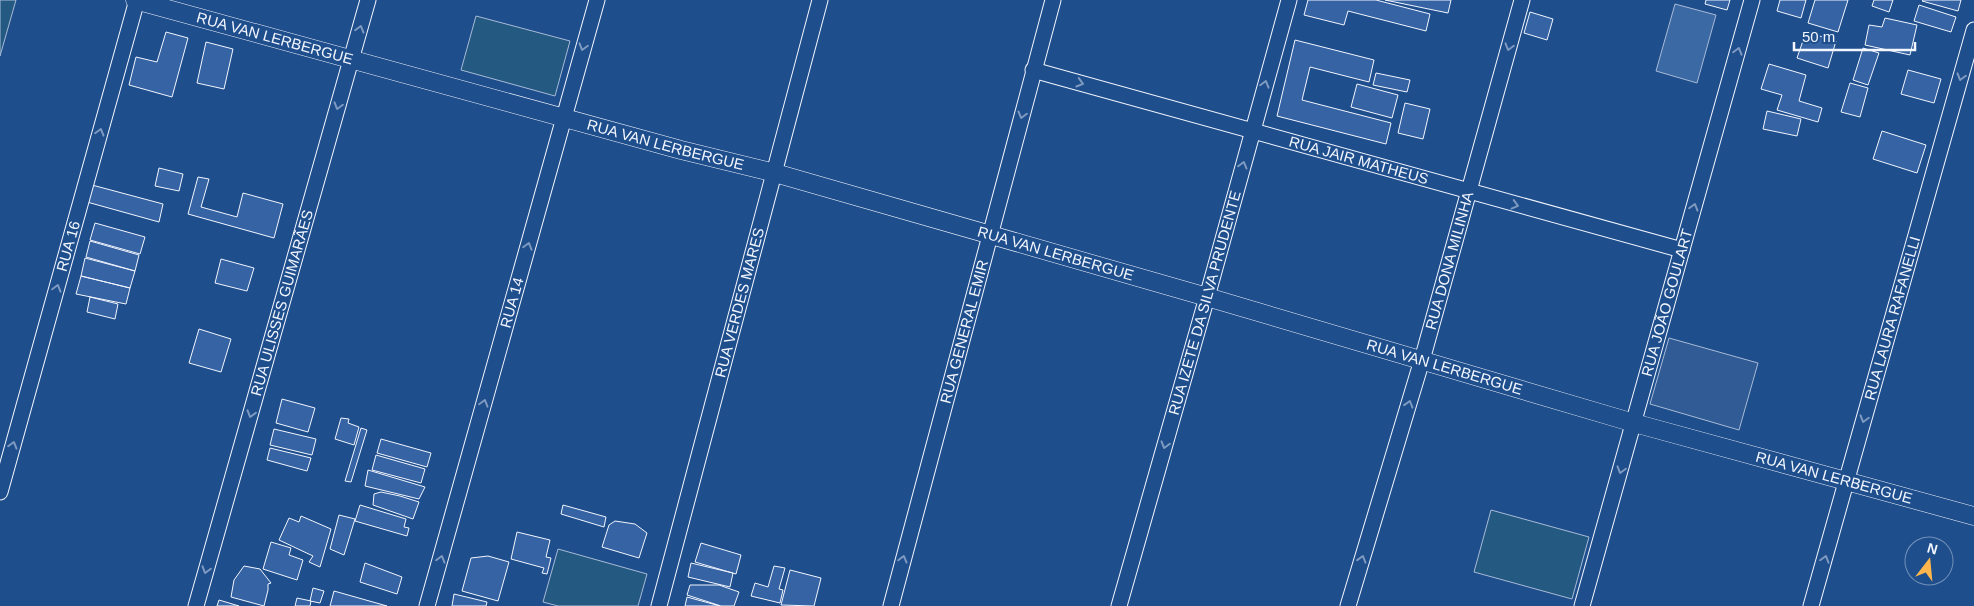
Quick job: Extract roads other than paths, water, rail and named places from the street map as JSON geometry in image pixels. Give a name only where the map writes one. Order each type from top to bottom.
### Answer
[{"type":"street","name":"RUA VAN LERBERGUE","points":[[136,0],[681,150],[775,173],[1208,297],[1634,423],[1974,516]]},
{"type":"street","name":"RUA 16","points":[[0,492],[136,0]]},
{"type":"street","name":"RUA ULISSES GUIMARÃES","points":[[196,606],[368,0]]},
{"type":"street","name":"RUA 14","points":[[427,606],[597,0]]},
{"type":"street","name":"RUA VERDES MARES","points":[[660,606],[820,0]]},
{"type":"street","name":"RUA GENERAL EMIR","points":[[891,606],[1053,0]]},
{"type":"street","name":"RUA IZETE DA SILVA PRUDENTE","points":[[1119,606],[1208,297],[1288,0]]},
{"type":"street","name":"RUA DONA MILINHA","points":[[1348,606],[1422,360],[1522,0]]},
{"type":"street","name":"RUA JOÃO GOULART","points":[[1582,606],[1752,0]]},
{"type":"street","name":"RUA LAURA RAFANELLI","points":[[1811,606],[1974,30]]},
{"type":"street","name":"RUA JAIR MATHEUS","points":[[1034,70],[1682,250]]}]
